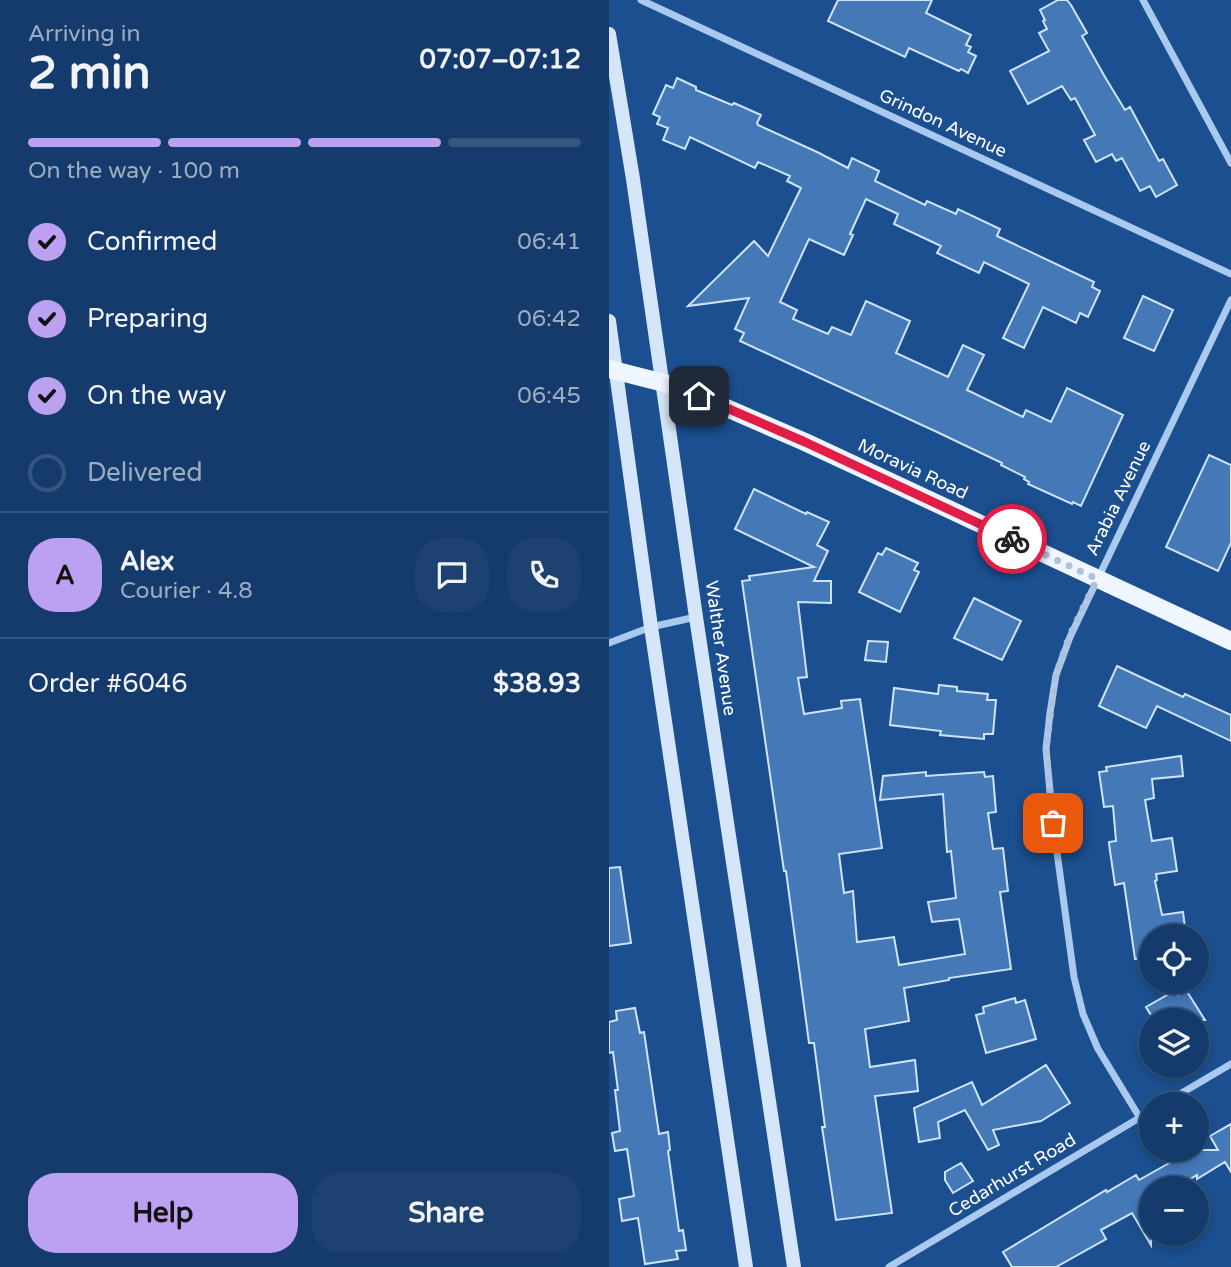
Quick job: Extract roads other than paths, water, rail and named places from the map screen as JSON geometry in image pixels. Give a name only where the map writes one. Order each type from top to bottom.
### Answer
[{"type":"main road","name":"Walther Avenue","points":[[609,34],[664,383],[696,617],[794,1267]]},
{"type":"main road","points":[[609,321],[613,369],[746,1267]]},
{"type":"main road","name":"Moravia Road","points":[[613,369],[699,396],[805,442],[1231,641]]},
{"type":"street","name":"Grindon Avenue","points":[[641,0],[1231,274]]},
{"type":"street","points":[[1143,0],[1231,163]]},
{"type":"street","name":"Arabia Avenue","points":[[1139,1116],[1098,1049],[1083,1014],[1074,976],[1048,787],[1046,749],[1050,713],[1056,675],[1069,637],[1231,300]]},
{"type":"street","points":[[609,643],[651,627],[696,617]]},
{"type":"street","points":[[1183,1092],[1231,1064]]},
{"type":"street","name":"Cedarhurst Road","points":[[889,1267],[1139,1119]]}]
